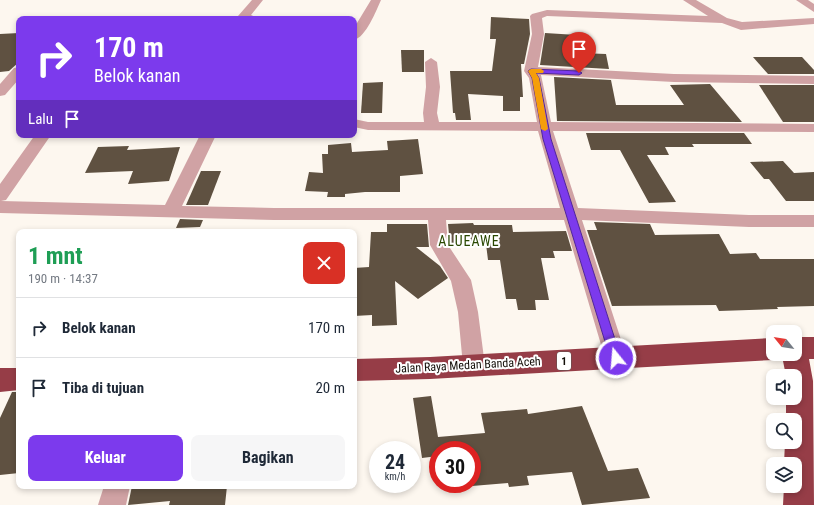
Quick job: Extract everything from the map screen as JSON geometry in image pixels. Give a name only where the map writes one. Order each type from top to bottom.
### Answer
[{"type":"highway","points":[[802,348],[814,348]]},
{"type":"highway","name":"Jalan Raya Medan Banda Aceh","points":[[357,370],[474,366],[766,349]]},
{"type":"highway","points":[[796,361],[800,381],[799,505]]},
{"type":"highway","points":[[0,380],[16,380]]},
{"type":"street","points":[[244,16],[258,0]]},
{"type":"street","points":[[357,32],[364,23],[376,0]]},
{"type":"street","points":[[688,0],[723,20],[741,26],[814,21]]},
{"type":"street","points":[[801,0],[814,9]]},
{"type":"street","points":[[616,358],[570,214],[544,126],[536,78],[531,71],[538,34],[536,16],[541,14],[603,14],[723,20]]},
{"type":"street","points":[[431,62],[433,87],[430,113],[432,125]]},
{"type":"street","points":[[531,71],[674,78],[814,80]]},
{"type":"street","points":[[0,92],[16,74]]},
{"type":"street","points":[[357,124],[368,126],[432,125],[814,128]]},
{"type":"street","points":[[41,138],[0,205],[274,214],[570,214],[750,221],[814,221]]},
{"type":"street","points":[[171,210],[207,138]]},
{"type":"street","points":[[436,214],[439,245],[461,280],[468,312],[474,366]]},
{"type":"street","points":[[112,505],[116,489]]},
{"type":"building","points":[[491,17],[529,19],[530,34],[524,64],[521,64],[523,97],[520,97],[520,111],[503,111],[503,96],[468,94],[471,120],[456,120],[455,113],[453,113],[450,71],[492,71],[496,39],[490,39]]},
{"type":"building","points":[[16,33],[16,65],[9,71],[0,72],[0,34]]},
{"type":"building","points":[[545,33],[577,35],[580,53],[606,54],[609,69],[540,65]]},
{"type":"building","points":[[401,50],[424,50],[424,72],[402,72]]},
{"type":"building","points":[[753,57],[802,57],[814,70],[814,74],[768,74]]},
{"type":"building","points":[[554,77],[611,80],[616,105],[684,105],[670,85],[710,84],[742,122],[557,121]]},
{"type":"building","points":[[383,82],[382,113],[361,113],[363,83]]},
{"type":"building","points":[[759,85],[814,85],[814,122],[783,122]]},
{"type":"building","points":[[586,133],[744,133],[752,144],[692,144],[694,147],[665,147],[669,155],[647,155],[676,202],[649,203],[620,150],[591,150]]},
{"type":"building","points":[[418,139],[423,174],[400,176],[400,192],[365,192],[345,194],[345,197],[327,197],[328,192],[305,191],[309,172],[323,173],[322,154],[328,154],[328,145],[351,143],[352,152],[388,150],[387,141]]},
{"type":"building","points":[[129,146],[127,150],[180,147],[169,181],[128,184],[133,171],[85,173],[98,147]]},
{"type":"building","points":[[783,161],[794,173],[814,172],[814,201],[786,201],[769,179],[764,179],[750,162]]},
{"type":"building","points":[[201,171],[221,171],[208,205],[186,205]]},
{"type":"building","points":[[180,219],[203,220],[200,227],[176,228]]},
{"type":"building","points":[[594,222],[650,224],[655,235],[719,234],[730,254],[756,253],[760,259],[814,259],[814,306],[719,311],[716,305],[612,306],[587,230],[597,230]]},
{"type":"building","points":[[473,223],[474,225],[512,225],[513,232],[566,231],[572,251],[553,251],[555,258],[541,258],[549,300],[535,300],[536,310],[518,310],[516,299],[506,299],[500,260],[488,260],[486,244],[450,245],[448,224]]},
{"type":"building","points":[[387,224],[427,224],[429,247],[416,247],[440,266],[448,278],[418,299],[395,281],[397,325],[372,326],[372,315],[357,316],[357,268],[369,267],[371,232],[387,232]]},
{"type":"building","points":[[12,392],[16,392],[16,473],[0,475],[0,418]]},
{"type":"building","points":[[431,396],[438,437],[485,433],[481,413],[527,409],[528,414],[582,406],[608,471],[638,468],[650,498],[582,505],[572,472],[527,476],[529,485],[509,487],[508,483],[481,485],[481,441],[429,441],[429,457],[422,458],[421,441],[419,441],[413,398]]},
{"type":"building","points":[[131,489],[227,489],[225,505],[169,505],[170,501],[128,505]]},
{"type":"slow traffic","points":[[541,71],[531,71],[536,78],[545,129]]},
{"type":"district","name":"ALUEAWE","points":[[469,241]]},
{"type":"route","points":[[579,73],[531,71],[536,78],[547,139],[616,358]]}]
